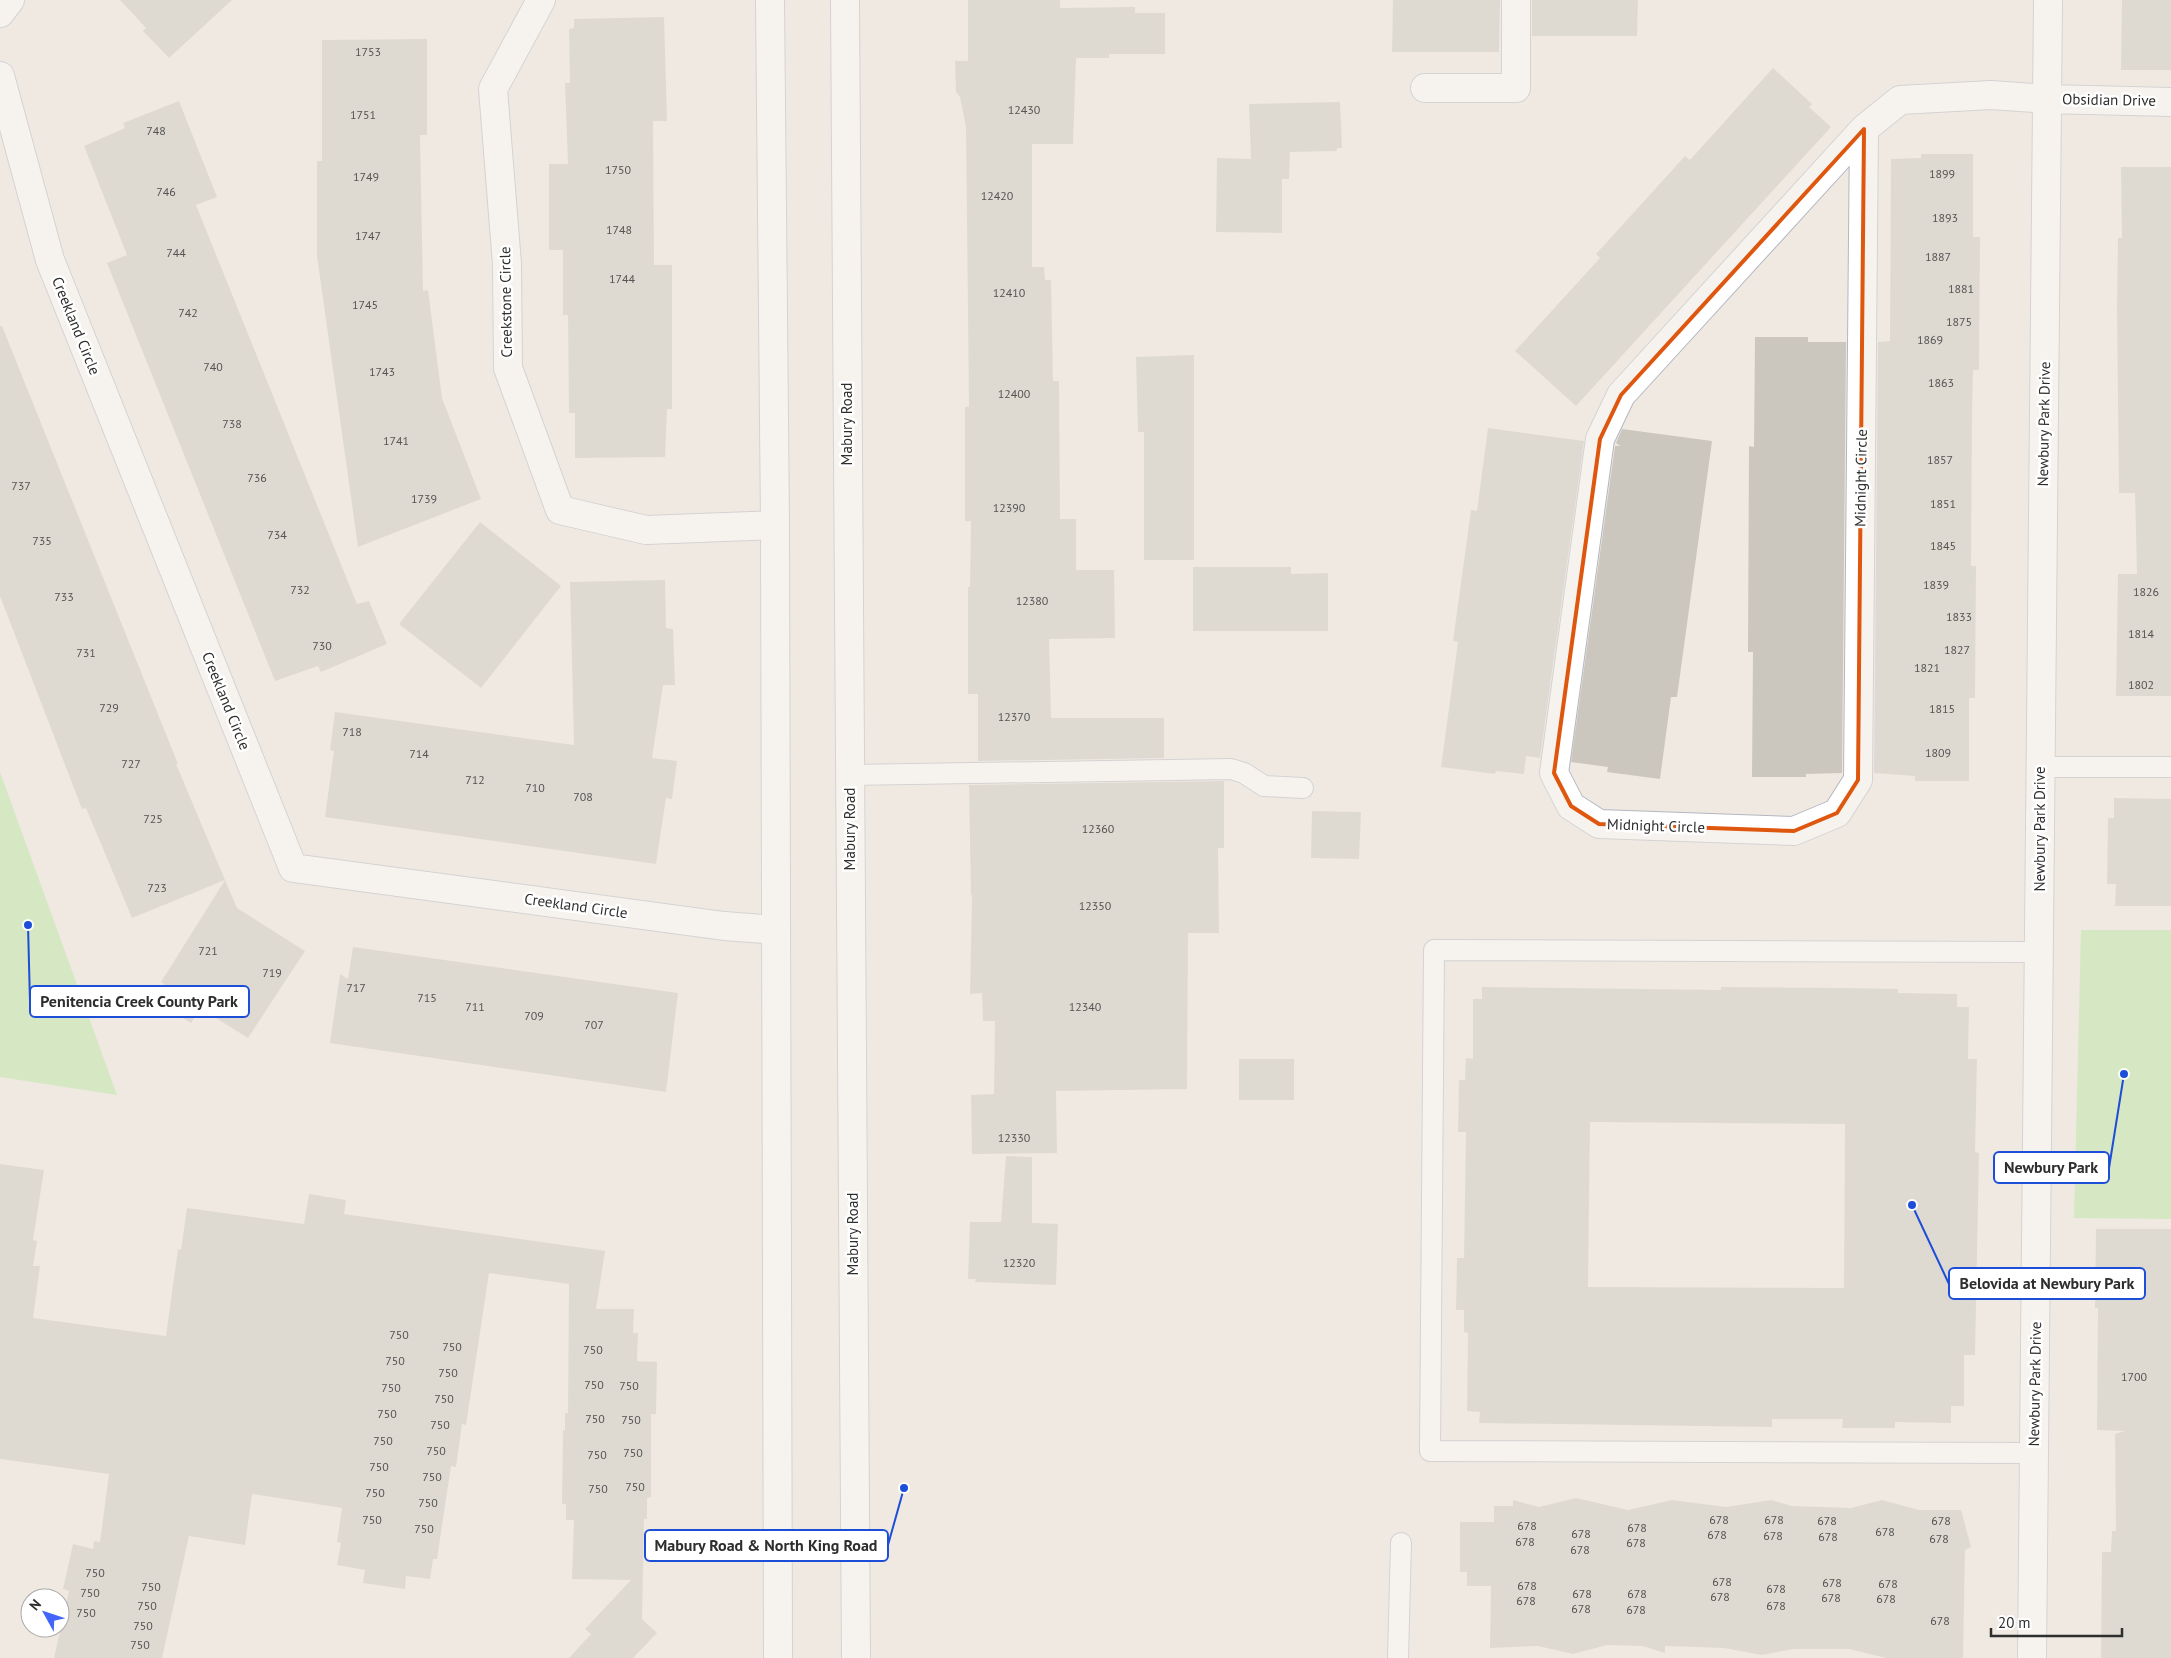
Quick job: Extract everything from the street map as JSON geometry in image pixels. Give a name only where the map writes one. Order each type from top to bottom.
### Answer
[{"type":"street","points":[[0,13],[10,0]]},
{"type":"street","name":"Creekstone Circle","points":[[541,0],[493,89],[507,264],[508,368],[560,510],[646,530],[775,526]]},
{"type":"street","points":[[770,0],[775,526],[778,1658]]},
{"type":"street","name":"Mabury Road","points":[[845,0],[856,1658]]},
{"type":"street","points":[[1424,88],[1516,88],[1516,0]]},
{"type":"street","name":"Newbury Park Drive","points":[[2032,1658],[2048,0]]},
{"type":"street","name":"Creekland Circle","points":[[0,76],[50,260],[293,868],[715,924],[776,930]]},
{"type":"street","name":"Midnight Circle","points":[[1864,130],[1858,780],[1837,813],[1794,831],[1599,824],[1571,806],[1554,773],[1603,429],[1621,395],[1864,130],[1900,100],[1991,95],[2047,99]]},
{"type":"street","name":"Obsidian Drive","points":[[2047,99],[2171,102]]},
{"type":"lane","points":[[2041,767],[2171,766]]},
{"type":"lane","points":[[850,775],[1231,769],[1244,773],[1264,786],[1303,788]]},
{"type":"lane","points":[[2034,1453],[1430,1451],[1434,950],[2039,952]]},
{"type":"lane","points":[[1398,1658],[1401,1544]]},
{"type":"highlighted area","points":[[1864,129],[1858,780],[1837,813],[1794,831],[1599,824],[1571,806],[1554,773],[1600,439],[1621,395]]},
{"type":"green space","points":[[0,772],[117,1095],[0,1077]]},
{"type":"green space","points":[[2081,930],[2171,930],[2171,1219],[2074,1218]]},
{"type":"building","points":[[120,0],[232,0],[169,58],[143,31],[146,28]]},
{"type":"building","points":[[968,0],[1060,0],[1060,8],[1135,7],[1135,13],[1165,13],[1165,54],[1109,54],[1109,58],[1076,58],[1073,144],[1032,144],[1032,267],[1044,267],[1045,280],[1051,280],[1053,381],[1059,381],[1060,519],[1076,519],[1076,570],[1114,570],[1115,638],[1049,639],[1051,718],[1164,718],[1164,758],[978,761],[978,694],[968,694],[968,587],[970,587],[971,521],[965,521],[965,407],[969,407],[966,127],[960,97],[956,92],[955,61],[968,61]]},
{"type":"building","points":[[1393,0],[1500,0],[1499,52],[1392,52]]},
{"type":"building","points":[[1532,0],[1638,0],[1637,36],[1532,36]]},
{"type":"building","points":[[2122,0],[2171,0],[2171,70],[2121,70]]},
{"type":"building","points":[[664,17],[667,121],[653,121],[654,265],[672,265],[672,409],[667,409],[665,457],[575,458],[575,413],[569,413],[568,315],[563,315],[563,250],[549,250],[549,164],[568,164],[565,83],[570,83],[569,29],[574,28],[574,19]]},
{"type":"building","points":[[427,39],[427,135],[420,135],[423,291],[428,290],[442,398],[481,499],[358,547],[317,256],[317,161],[322,161],[322,40]]},
{"type":"building","points":[[1773,68],[1812,104],[1809,107],[1831,127],[1576,406],[1515,351],[1600,258],[1596,254],[1685,156],[1690,160]]},
{"type":"building","points":[[179,101],[217,197],[196,205],[357,604],[369,601],[387,644],[321,672],[318,666],[275,681],[107,263],[127,255],[84,146],[125,128],[123,123]]},
{"type":"building","points":[[1340,102],[1342,148],[1337,148],[1337,151],[1290,152],[1289,179],[1282,179],[1282,233],[1216,232],[1217,158],[1251,159],[1249,104]]},
{"type":"building","points":[[1921,154],[1973,154],[1973,237],[1980,237],[1979,370],[1973,370],[1972,412],[1971,566],[1976,566],[1975,698],[1969,698],[1969,781],[1915,781],[1915,776],[1874,773],[1878,342],[1890,341],[1891,159],[1921,158]]},
{"type":"building","points":[[2121,167],[2171,167],[2171,696],[2116,696],[2118,574],[2137,574],[2135,493],[2119,493],[2117,308],[2118,238],[2122,238]]},
{"type":"building","points":[[0,326],[2,326],[178,764],[176,764],[225,880],[132,918],[86,808],[82,809],[0,596]]},
{"type":"building","points":[[1755,337],[1808,337],[1808,342],[1846,342],[1842,773],[1806,774],[1806,777],[1752,777],[1753,652],[1748,652],[1749,446],[1754,447]]},
{"type":"building","points":[[1194,355],[1194,560],[1144,560],[1144,432],[1138,432],[1136,357]]},
{"type":"building","points":[[1488,428],[1584,441],[1540,758],[1526,756],[1524,774],[1496,771],[1495,774],[1441,767],[1458,642],[1453,641],[1471,510],[1477,511]]},
{"type":"building","points":[[1622,429],[1712,441],[1677,697],[1671,697],[1660,779],[1607,772],[1608,767],[1571,762],[1615,446],[1620,446],[1616,443]]},
{"type":"building","points":[[480,522],[561,586],[481,688],[399,624]]},
{"type":"building","points":[[1193,567],[1291,567],[1291,574],[1328,573],[1328,631],[1193,631]]},
{"type":"building","points":[[665,580],[666,628],[673,629],[675,685],[663,685],[652,758],[677,761],[672,799],[666,798],[656,864],[325,817],[334,751],[330,750],[335,712],[574,745],[570,582]]},
{"type":"building","points":[[1224,781],[1224,848],[1218,848],[1219,933],[1188,933],[1187,1089],[1056,1091],[1057,1153],[972,1154],[971,1095],[994,1094],[995,1021],[983,1021],[982,993],[970,994],[972,895],[969,785]]},
{"type":"building","points":[[2114,798],[2171,799],[2171,906],[2115,906],[2116,884],[2107,884],[2108,818],[2114,818]]},
{"type":"building","points":[[1312,811],[1361,812],[1359,859],[1311,858]]},
{"type":"building","points":[[225,880],[237,908],[305,951],[248,1038],[200,1008],[191,1023],[155,1000],[165,985],[161,982]]},
{"type":"building","points":[[353,947],[678,993],[666,1092],[330,1043],[340,974],[348,979]]},
{"type":"building","points":[[1482,987],[1721,990],[1721,987],[1845,988],[1898,989],[1898,993],[1957,994],[1957,1007],[1969,1007],[1968,1059],[1977,1059],[1975,1152],[1979,1153],[1975,1355],[1964,1355],[1964,1406],[1951,1406],[1951,1423],[1895,1422],[1895,1428],[1842,1428],[1843,1419],[1772,1419],[1772,1427],[1479,1423],[1480,1412],[1467,1411],[1468,1333],[1464,1332],[1464,1310],[1456,1310],[1457,1258],[1464,1258],[1466,1132],[1458,1132],[1459,1080],[1465,1080],[1466,1058],[1473,1059],[1473,999],[1482,999]],"holes":[[[1590,1122],[1845,1124],[1844,1288],[1588,1287]]]},
{"type":"building","points":[[1239,1059],[1294,1059],[1294,1100],[1239,1100]]},
{"type":"building","points":[[1006,1156],[1032,1157],[1032,1223],[1058,1224],[1056,1285],[975,1282],[976,1279],[968,1279],[970,1222],[1001,1222]]},
{"type":"building","points":[[0,1164],[44,1170],[33,1240],[37,1241],[33,1266],[40,1266],[33,1318],[166,1336],[178,1249],[181,1250],[187,1208],[304,1224],[309,1194],[346,1200],[344,1214],[605,1251],[596,1309],[634,1309],[633,1333],[638,1333],[637,1361],[657,1362],[656,1414],[651,1414],[651,1497],[647,1498],[647,1519],[644,1519],[642,1619],[657,1633],[633,1658],[569,1658],[591,1634],[585,1629],[631,1580],[572,1579],[574,1520],[566,1520],[566,1504],[562,1504],[563,1430],[565,1431],[565,1413],[568,1413],[569,1284],[489,1273],[466,1425],[462,1424],[456,1467],[451,1466],[437,1559],[433,1559],[430,1579],[406,1576],[405,1589],[363,1583],[365,1570],[337,1565],[341,1543],[337,1542],[342,1508],[252,1494],[245,1545],[189,1536],[162,1658],[54,1658],[58,1638],[70,1638],[70,1588],[63,1588],[73,1544],[93,1549],[94,1541],[100,1542],[109,1474],[0,1459]]},
{"type":"building","points":[[2096,1229],[2171,1229],[2171,1658],[2101,1658],[2102,1552],[2111,1552],[2112,1531],[2116,1531],[2115,1434],[2125,1431],[2097,1430],[2098,1308],[2095,1308]]},
{"type":"building","points":[[1576,1498],[1628,1510],[1672,1500],[1726,1507],[1771,1500],[1792,1506],[1851,1508],[1882,1500],[1919,1510],[1961,1510],[1971,1547],[1965,1550],[1963,1658],[1886,1658],[1849,1649],[1793,1649],[1762,1655],[1724,1648],[1665,1646],[1665,1653],[1642,1646],[1607,1645],[1573,1654],[1538,1646],[1490,1648],[1491,1586],[1467,1586],[1467,1572],[1460,1572],[1460,1522],[1494,1522],[1494,1506],[1513,1506],[1513,1500],[1539,1507]]},
{"type":"place","name":"Penitencia Creek County Park","points":[[28,925]]},
{"type":"place","name":"Newbury Park","points":[[2124,1074]]},
{"type":"place","name":"Belovida at Newbury Park","points":[[1912,1205]]},
{"type":"place","name":"Mabury Road & North King Road","points":[[904,1488]]}]
